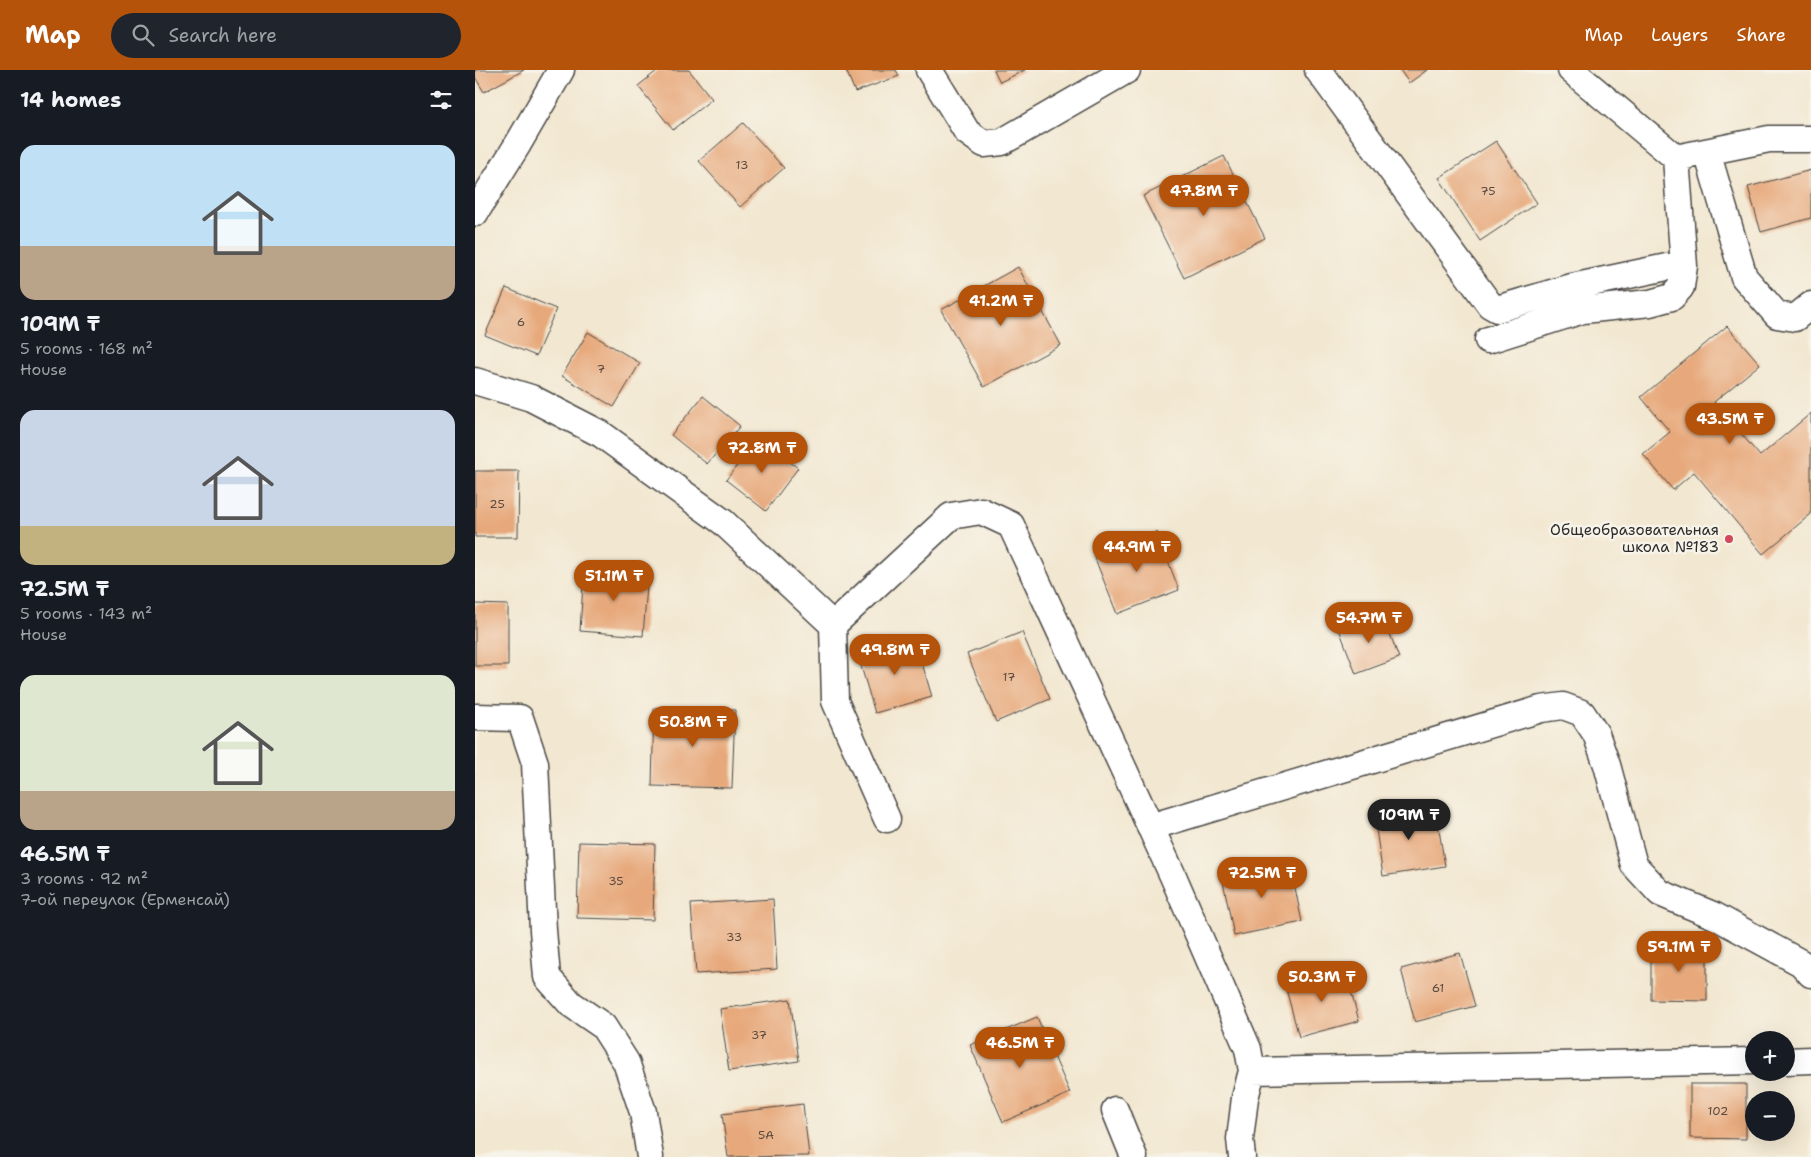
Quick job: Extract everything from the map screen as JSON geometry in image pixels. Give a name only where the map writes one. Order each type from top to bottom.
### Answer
[{"type":"street","points":[[475,214],[561,70]]},
{"type":"street","points":[[929,70],[967,132],[984,144],[1002,142],[1127,70]]},
{"type":"street","points":[[1318,70],[1490,305],[1497,309],[1572,286],[1667,267],[1685,266]]},
{"type":"street","points":[[1487,340],[1583,310],[1650,303],[1672,297],[1681,287],[1685,266],[1676,158],[1571,70]]},
{"type":"street","points":[[1676,158],[1769,139],[1811,139]]},
{"type":"street","points":[[1707,152],[1744,277],[1777,315],[1795,318],[1811,305]]},
{"type":"street","points":[[475,381],[531,398],[601,434],[723,522],[833,625],[835,700],[887,819]]},
{"type":"street","points":[[833,625],[951,516],[981,511],[1011,525],[1173,876],[1248,1049],[1252,1071],[1245,1098],[1240,1139],[1242,1157]]},
{"type":"street","points":[[1150,827],[1541,709],[1563,706],[1582,714],[1596,734],[1607,765],[1634,865],[1660,893],[1715,916],[1801,963],[1811,974]]},
{"type":"street","points":[[475,717],[520,718],[535,763],[547,977],[571,1004],[603,1026],[626,1062],[643,1112],[650,1157]]},
{"type":"street","points":[[1795,1061],[1811,1060]]},
{"type":"street","points":[[1252,1071],[1745,1061]]},
{"type":"street","points":[[1115,1110],[1134,1157]]},
{"type":"building","points":[[475,70],[524,70],[484,92],[475,77]]},
{"type":"building","points":[[658,70],[689,70],[712,99],[673,130],[638,86]]},
{"type":"building","points":[[846,70],[896,70],[899,76],[855,92]]},
{"type":"building","points":[[994,70],[1025,70],[1000,82]]},
{"type":"building","points":[[1400,70],[1427,70],[1409,83]]},
{"type":"building","points":[[743,123],[784,168],[740,207],[699,161]]},
{"type":"building","points":[[1496,141],[1537,203],[1480,241],[1439,178]]},
{"type":"building","points":[[1224,156],[1265,238],[1184,278],[1143,196]]},
{"type":"building","points":[[1811,170],[1811,218],[1761,232],[1748,187]]},
{"type":"building","points":[[1018,267],[1061,345],[984,387],[941,310]]},
{"type":"building","points":[[506,288],[556,309],[536,356],[485,335]]},
{"type":"building","points":[[1727,326],[1760,364],[1714,402],[1760,456],[1811,413],[1811,514],[1763,554],[1694,472],[1673,490],[1643,454],[1670,432],[1641,397]]},
{"type":"building","points":[[588,332],[640,363],[614,407],[562,376]]},
{"type":"building","points":[[703,396],[740,426],[707,464],[671,435]]},
{"type":"building","points":[[758,438],[798,468],[766,511],[726,480]]},
{"type":"building","points":[[475,471],[519,471],[518,537],[475,537]]},
{"type":"building","points":[[1157,532],[1179,590],[1117,614],[1094,556]]},
{"type":"building","points":[[584,568],[648,573],[643,636],[580,631]]},
{"type":"building","points":[[475,604],[508,605],[508,666],[475,666]]},
{"type":"building","points":[[1382,613],[1399,658],[1356,674],[1339,629]]},
{"type":"building","points":[[1022,632],[1050,699],[996,722],[967,654]]},
{"type":"building","points":[[915,639],[932,697],[875,713],[858,656]]},
{"type":"building","points":[[654,708],[735,710],[732,788],[652,786]]},
{"type":"building","points":[[1435,806],[1445,866],[1383,876],[1374,816]]},
{"type":"building","points":[[579,842],[655,844],[653,920],[577,918]]},
{"type":"building","points":[[1290,863],[1302,922],[1234,936],[1222,876]]},
{"type":"building","points":[[773,899],[777,969],[696,974],[691,904]]},
{"type":"building","points":[[1651,946],[1707,946],[1707,1001],[1651,1000]]},
{"type":"building","points":[[1460,953],[1475,1006],[1415,1022],[1401,969]]},
{"type":"building","points":[[1345,969],[1359,1021],[1299,1037],[1285,985]]},
{"type":"building","points":[[790,999],[799,1061],[729,1071],[720,1009]]},
{"type":"building","points":[[1037,1017],[1070,1093],[1003,1122],[970,1045]]},
{"type":"building","points":[[1690,1084],[1746,1084],[1745,1139],[1690,1138]]},
{"type":"building","points":[[803,1104],[809,1156],[728,1157],[722,1114]]},
{"type":"place","name":"Общеобразовательная школа №183","points":[[1729,539]]}]
